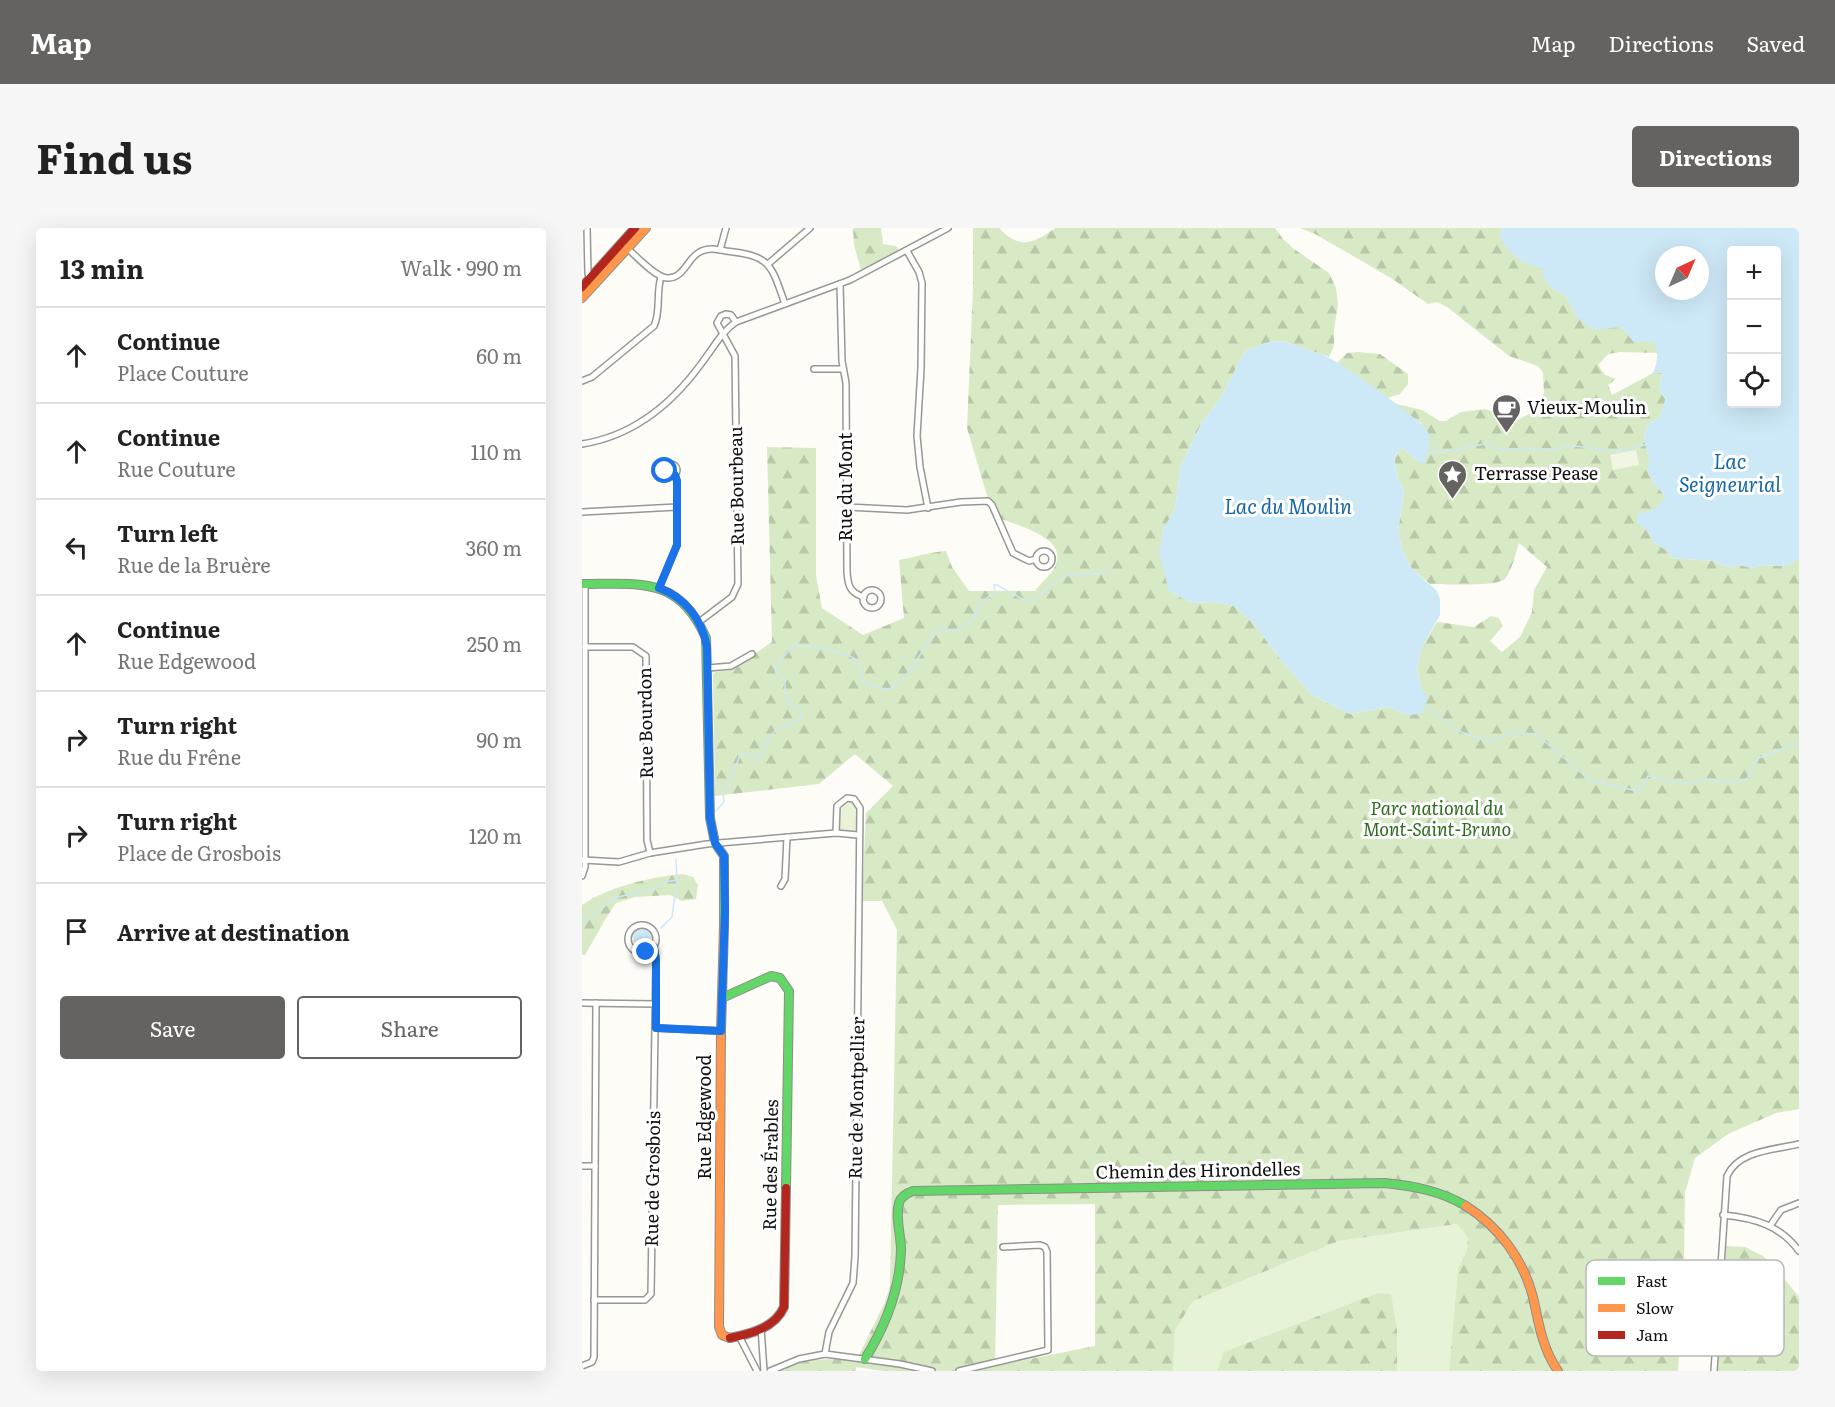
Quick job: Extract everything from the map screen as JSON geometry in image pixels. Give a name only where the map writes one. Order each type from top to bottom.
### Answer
[{"type":"street","points":[[587,228],[588,274],[593,280]]},
{"type":"street","points":[[624,246],[635,228]]},
{"type":"street","points":[[582,298],[593,280],[624,246],[646,228]]},
{"type":"street","points":[[720,250],[726,228]]},
{"type":"street","points":[[768,264],[810,228]]},
{"type":"street","points":[[582,444],[609,438],[658,412],[736,322],[840,284],[908,251],[948,228]]},
{"type":"street","points":[[624,246],[661,277],[668,278],[677,276],[701,251],[708,249],[751,254],[768,264],[777,279],[785,304]]},
{"type":"street","points":[[908,251],[922,283],[917,436],[921,477],[928,508]]},
{"type":"street","points":[[582,381],[592,377],[655,325],[657,292],[661,277]]},
{"type":"street","points":[[582,287],[593,280]]},
{"type":"street","name":"Rue du Mont","points":[[840,284],[843,369],[846,383],[848,580],[852,592],[864,597]]},
{"type":"street","points":[[723,335],[717,324],[721,316],[728,314],[736,322]]},
{"type":"street","name":"Rue Bourbeau","points":[[699,622],[732,597],[738,584],[735,358],[733,349],[723,335]]},
{"type":"street","points":[[814,369],[843,369]]},
{"type":"street","points":[[659,588],[677,545],[677,481],[675,475]]},
{"type":"street","points":[[847,507],[902,510],[961,502],[989,502],[1011,551],[1018,557],[1029,561],[1036,559]]},
{"type":"street","points":[[582,512],[677,507]]},
{"type":"street","points":[[582,876],[585,646],[583,584],[645,584],[659,588],[683,602],[699,622]]},
{"type":"street","name":"Rue Edgewood","points":[[699,622],[706,638],[708,668],[710,818],[715,843],[724,856],[718,1328],[724,1337],[739,1336]]},
{"type":"street","name":"Rue Bourdon","points":[[585,646],[633,647],[646,656],[650,853]]},
{"type":"street","points":[[708,668],[731,666],[752,654]]},
{"type":"street","name":"Rue de Montpellier","points":[[825,1354],[829,1332],[853,1283],[855,1263],[860,808],[857,802],[850,798],[840,802],[837,806],[836,833]]},
{"type":"street","points":[[583,860],[619,862],[650,853],[715,843],[836,833],[858,835]]},
{"type":"street","points":[[781,886],[785,879],[787,837]]},
{"type":"street","points":[[644,924],[653,929],[657,938],[654,947],[646,952],[633,950],[628,938],[631,930],[644,924]]},
{"type":"street","name":"Rue de Grosbois","points":[[594,1300],[643,1300],[651,1296],[656,1028],[654,947]]},
{"type":"street","name":"Rue des Érables","points":[[722,998],[771,976],[780,978],[789,991],[784,1307],[777,1319],[739,1336]]},
{"type":"street","points":[[582,1003],[656,1004]]},
{"type":"street","points":[[582,1366],[592,1362],[596,1003]]},
{"type":"street","points":[[656,1028],[721,1031]]},
{"type":"street","points":[[1720,1260],[1726,1179],[1735,1163],[1749,1155],[1799,1144]]},
{"type":"street","points":[[582,1166],[595,1166]]},
{"type":"street","name":"Chemin des Hirondelles","points":[[865,1359],[880,1333],[891,1305],[899,1268],[899,1204],[910,1192],[1385,1183],[1415,1185],[1445,1195],[1468,1206],[1497,1230],[1514,1251],[1523,1270],[1532,1293],[1542,1344],[1558,1371]]},
{"type":"street","points":[[1770,1226],[1781,1210],[1799,1203]]},
{"type":"street","points":[[1723,1215],[1750,1218],[1770,1226],[1788,1238],[1799,1251]]},
{"type":"street","points":[[958,1371],[1048,1350],[1047,1252],[1045,1247],[1040,1245],[1003,1246]]},
{"type":"street","points":[[761,1327],[764,1371]]},
{"type":"street","points":[[739,1336],[757,1371]]},
{"type":"street","points":[[770,1371],[799,1359],[825,1354],[932,1371]]},
{"type":"street","points":[[1714,1371],[1715,1356]]},
{"type":"green space","points":[[853,228],[881,228],[883,244],[896,246],[899,250],[861,270],[854,245]]},
{"type":"green space","name":"Parc national du Mont-Saint-Bruno","points":[[973,228],[999,228],[1013,239],[1026,242],[1039,238],[1055,228],[1275,228],[1294,249],[1329,273],[1336,288],[1338,304],[1334,346],[1329,357],[1283,341],[1269,342],[1245,351],[1220,399],[1201,424],[1180,468],[1175,509],[1163,530],[1160,552],[1169,591],[1192,603],[1214,602],[1234,606],[1254,624],[1281,660],[1312,695],[1350,714],[1388,707],[1409,715],[1422,691],[1417,669],[1421,649],[1437,622],[1474,627],[1491,616],[1499,618],[1503,626],[1490,641],[1502,652],[1520,637],[1532,612],[1534,590],[1547,567],[1519,543],[1509,572],[1500,582],[1430,584],[1412,569],[1402,549],[1398,531],[1404,491],[1397,476],[1394,457],[1403,448],[1417,461],[1422,424],[1393,403],[1422,410],[1440,421],[1446,421],[1461,412],[1485,409],[1518,420],[1538,409],[1544,393],[1543,373],[1538,366],[1509,356],[1447,307],[1437,302],[1428,304],[1391,278],[1315,234],[1300,228],[1502,228],[1500,237],[1543,268],[1552,288],[1566,296],[1577,317],[1622,327],[1634,342],[1655,341],[1658,353],[1608,354],[1598,365],[1605,375],[1616,379],[1608,385],[1612,395],[1653,373],[1662,373],[1659,391],[1666,398],[1660,417],[1647,425],[1644,440],[1650,461],[1647,470],[1653,482],[1666,497],[1653,518],[1652,541],[1666,550],[1672,558],[1713,561],[1730,568],[1740,565],[1751,568],[1762,565],[1786,566],[1799,559],[1799,1109],[1776,1113],[1728,1134],[1695,1158],[1685,1193],[1684,1260],[1586,1260],[1586,1356],[1679,1356],[1678,1371],[1449,1371],[1458,1268],[1467,1250],[1468,1238],[1457,1224],[1339,1241],[1193,1301],[1175,1330],[1173,1371],[883,1371],[856,1367],[856,1371],[779,1371],[816,1360],[856,1361],[885,1302],[890,1286],[897,930],[882,901],[862,901],[866,813],[893,786],[855,754],[819,784],[715,796],[713,675],[715,672],[731,670],[772,642],[767,447],[816,448],[816,576],[822,608],[863,635],[904,618],[899,560],[946,551],[952,567],[969,591],[1035,591],[1056,564],[1057,555],[1054,547],[1039,534],[1002,519],[996,506],[988,499],[967,428]],"holes":[[[1095,1204],[1095,1346],[995,1366],[998,1205]]]},
{"type":"green space","points":[[1347,353],[1380,354],[1408,374],[1408,384],[1400,394],[1387,398],[1337,363]]},
{"type":"green space","points":[[1636,450],[1639,465],[1613,470],[1610,455]]},
{"type":"green space","points":[[851,798],[860,808],[858,835],[836,833],[837,806]]},
{"type":"green space","points":[[682,874],[693,877],[698,885],[696,899],[682,901],[670,895],[635,897],[616,903],[585,955],[582,955],[582,905],[604,893],[630,884]]},
{"type":"green space","points":[[1457,1224],[1468,1238],[1467,1250],[1458,1268],[1449,1371],[1173,1371],[1175,1330],[1193,1301],[1339,1241]]},
{"type":"green space","points":[[1726,1246],[1745,1247],[1767,1260],[1725,1260]]},
{"type":"green space","points":[[1784,1278],[1799,1297],[1799,1371],[1718,1371],[1719,1356],[1784,1356]]},
{"type":"green space","points":[[1378,1293],[1391,1294],[1397,1330],[1397,1371],[1217,1371],[1224,1352]]},
{"type":"water","name":"Lac Seigneurial","points":[[1502,228],[1799,228],[1799,559],[1786,566],[1762,565],[1751,568],[1740,565],[1730,568],[1713,561],[1672,558],[1666,550],[1652,541],[1649,532],[1637,523],[1638,514],[1656,508],[1666,497],[1653,482],[1647,470],[1650,461],[1644,440],[1647,425],[1660,417],[1666,398],[1659,391],[1662,373],[1653,373],[1657,358],[1655,342],[1634,342],[1622,327],[1593,330],[1577,317],[1566,296],[1552,288],[1543,278],[1543,268],[1523,262],[1508,249],[1500,237]]},
{"type":"water","name":"Lac du Moulin","points":[[1283,341],[1316,352],[1336,362],[1398,405],[1428,432],[1430,444],[1424,464],[1417,461],[1403,448],[1394,457],[1397,476],[1404,491],[1398,531],[1402,549],[1412,569],[1437,591],[1440,599],[1440,615],[1421,649],[1417,669],[1422,691],[1428,698],[1421,714],[1409,715],[1388,707],[1350,714],[1312,695],[1281,660],[1254,624],[1234,606],[1214,602],[1192,603],[1169,591],[1159,552],[1163,530],[1175,509],[1180,468],[1201,424],[1220,399],[1245,351],[1269,342]]},
{"type":"water","points":[[642,929],[648,932],[651,938],[648,944],[642,947],[636,944],[633,938],[636,932]]},
{"type":"waterway","points":[[1428,452],[1452,451],[1488,443],[1497,449],[1553,449],[1575,446],[1616,451],[1645,445]]},
{"type":"waterway","points":[[716,811],[724,802],[723,790],[729,784],[740,755],[746,753],[758,758],[774,732],[802,718],[800,708],[788,702],[785,680],[776,673],[775,668],[795,645],[852,657],[858,662],[864,682],[889,689],[904,678],[936,630],[939,628],[952,630],[968,624],[982,603],[995,594],[994,585],[1026,601],[1040,595],[1064,576],[1108,573]]},
{"type":"waterway","points":[[1425,705],[1461,732],[1492,742],[1511,732],[1536,734],[1591,781],[1638,791],[1648,776],[1679,784],[1711,779],[1730,783],[1747,779],[1759,758],[1794,744],[1799,748]]},
{"type":"waterway","points":[[582,921],[591,918],[614,898],[656,888],[665,882],[677,880],[676,859]]},
{"type":"waterway","points":[[661,928],[672,917],[677,880]]},
{"type":"traffic: fast","points":[[582,584],[640,585],[670,594],[683,603],[706,638],[710,818],[715,843],[724,856],[724,926]]},
{"type":"traffic: fast","points":[[722,998],[771,976],[780,978],[789,991],[786,1188]]},
{"type":"traffic: fast","points":[[865,1359],[885,1320],[895,1293],[901,1250],[898,1208],[903,1197],[913,1191],[1385,1183],[1427,1190],[1466,1206]]},
{"type":"traffic: slow","points":[[582,298],[646,228]]},
{"type":"traffic: slow","points":[[724,926],[719,1327],[722,1335],[730,1338]]},
{"type":"traffic: slow","points":[[1466,1206],[1499,1234],[1516,1257],[1529,1283],[1545,1345],[1558,1371]]},
{"type":"traffic: jam","points":[[582,287],[635,228]]},
{"type":"traffic: jam","points":[[730,1338],[754,1332],[768,1325],[775,1320],[784,1307],[786,1188]]},
{"type":"place","name":"Vieux-Moulin","points":[[1506,434]]},
{"type":"place","name":"Terrasse Pease","points":[[1453,500]]},
{"type":"route","points":[[646,952],[654,947],[656,1028],[721,1031],[725,909],[724,856],[715,843],[710,818],[707,647],[703,629],[690,609],[675,596],[659,588],[677,545],[677,481],[675,475],[669,476],[665,471]]}]
